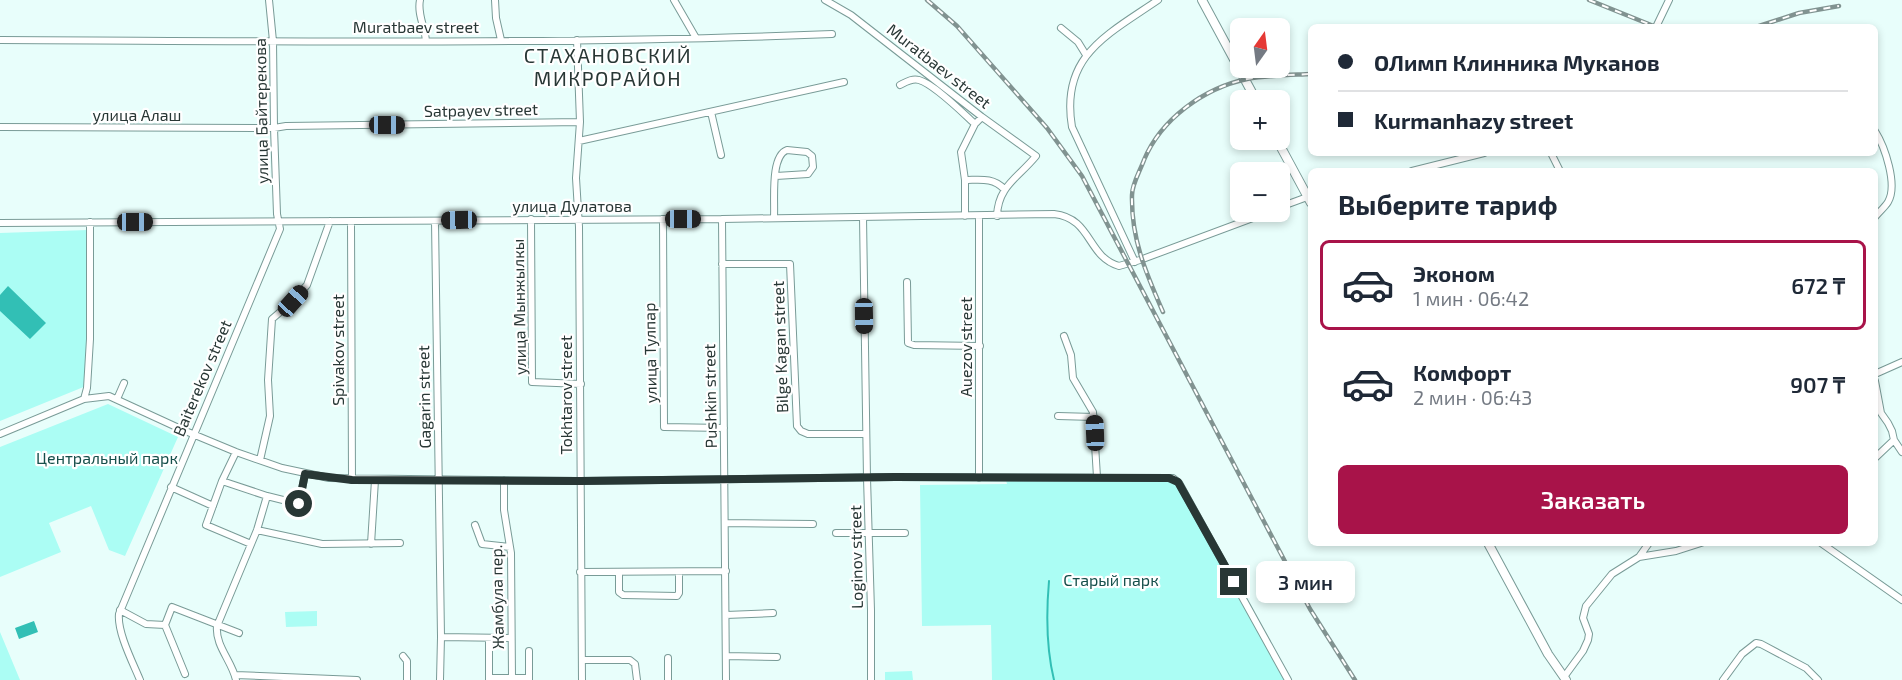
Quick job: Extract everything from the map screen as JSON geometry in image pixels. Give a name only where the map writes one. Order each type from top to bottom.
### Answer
[{"type":"street","name":"улица Байтерекова","points":[[269,0],[273,41],[274,128],[279,222]]},
{"type":"street","points":[[420,0],[418,12],[425,27],[426,41]]},
{"type":"street","points":[[495,0],[501,40]]},
{"type":"street","points":[[674,0],[696,38]]},
{"type":"street","name":"Muratbaev street","points":[[825,0],[852,15],[982,117],[1036,156],[1004,189]]},
{"type":"street","points":[[1158,0],[1120,26],[1086,55],[1071,86],[1072,127],[1098,187],[1135,262],[1242,222]]},
{"type":"street","points":[[1202,0],[1251,90]]},
{"type":"street","points":[[1657,24],[1669,0]]},
{"type":"street","points":[[1061,28],[1078,42],[1086,55]]},
{"type":"street","name":"Muratbaev street","points":[[0,40],[577,40],[832,34]]},
{"type":"street","points":[[577,40],[579,141],[844,82]]},
{"type":"street","points":[[900,85],[911,80],[919,80],[950,101],[975,124]]},
{"type":"street","points":[[711,112],[721,155]]},
{"type":"street","points":[[965,216],[965,180],[961,152],[975,124],[982,117]]},
{"type":"street","name":"Satpayev street","points":[[274,128],[580,122]]},
{"type":"street","name":"улица Алаш","points":[[0,127],[274,128]]},
{"type":"street","points":[[1878,138],[1887,157],[1892,188],[1888,202],[1878,214]]},
{"type":"street","name":"Tokhtarov street","points":[[579,141],[576,178],[581,384],[582,680]]},
{"type":"street","points":[[1283,150],[1308,194]]},
{"type":"street","points":[[774,217],[776,176],[778,156],[783,151],[802,151],[812,156],[813,167],[808,174],[776,176]]},
{"type":"street","points":[[1424,168],[1472,156]]},
{"type":"street","points":[[965,180],[990,180],[1004,189],[997,202],[997,216]]},
{"type":"street","points":[[1290,204],[1308,199]]},
{"type":"street","name":"улица Дулатова","points":[[0,223],[722,219],[1054,214],[1063,215],[1082,226],[1102,256],[1114,264],[1122,266],[1135,262]]},
{"type":"street","name":"Auezov street","points":[[979,216],[979,478]]},
{"type":"street","name":"Loginov street","points":[[863,217],[871,610],[870,680]]},
{"type":"street","name":"улица Мынжылкы","points":[[531,219],[532,382],[581,384]]},
{"type":"street","name":"улица Тулпар","points":[[663,219],[664,427],[724,429]]},
{"type":"street","name":"Pushkin street","points":[[722,219],[726,680]]},
{"type":"street","points":[[260,460],[270,416],[268,380],[272,319],[307,285],[330,221]]},
{"type":"street","name":"Spivakov street","points":[[351,221],[352,480]]},
{"type":"street","name":"Gagarin street","points":[[435,221],[440,680]]},
{"type":"street","points":[[84,399],[87,388],[90,339],[90,222]]},
{"type":"street","name":"Baiterekov street","points":[[140,680],[115,620],[280,229],[279,222]]},
{"type":"street","name":"Bilge Kagan street","points":[[722,264],[790,264],[797,426],[808,434],[866,434]]},
{"type":"street","points":[[907,282],[908,343],[980,346]]},
{"type":"street","points":[[1064,336],[1071,355],[1073,378],[1088,402],[1094,417],[1097,477]]},
{"type":"street","points":[[1878,373],[1902,362]]},
{"type":"street","points":[[117,399],[124,383]]},
{"type":"street","points":[[0,434],[84,399],[109,396],[193,434],[260,460],[305,474],[352,480],[1169,478],[1179,483],[1288,680]]},
{"type":"street","points":[[1878,397],[1881,413],[1902,452]]},
{"type":"street","points":[[1059,416],[1094,417]]},
{"type":"street","points":[[1878,455],[1894,440]]},
{"type":"street","points":[[237,452],[222,481],[206,525],[251,544]]},
{"type":"street","points":[[222,481],[299,504],[305,474]]},
{"type":"street","points":[[372,544],[375,480]]},
{"type":"street","name":"Жамбула пер.","points":[[504,480],[504,510],[510,547],[512,678]]},
{"type":"street","points":[[171,488],[213,506]]},
{"type":"street","points":[[267,496],[257,530],[216,631],[236,678],[357,680]]},
{"type":"street","points":[[725,523],[813,524]]},
{"type":"street","points":[[475,525],[482,544],[510,547]]},
{"type":"street","points":[[257,530],[322,544],[400,543]]},
{"type":"street","points":[[836,533],[904,533]]},
{"type":"street","points":[[1490,546],[1548,654],[1565,679],[1588,640],[1589,634],[1583,618],[1586,606],[1612,574],[1639,558],[1692,546]]},
{"type":"street","points":[[1639,558],[1647,546]]},
{"type":"street","points":[[1825,546],[1902,600]]},
{"type":"street","points":[[580,572],[726,571]]},
{"type":"street","points":[[618,572],[620,592],[623,595],[677,596],[679,593],[678,572]]},
{"type":"street","points":[[185,674],[165,626],[172,607],[239,633]]},
{"type":"street","points":[[120,610],[146,624],[165,626]]},
{"type":"street","points":[[726,615],[773,613]]},
{"type":"street","points":[[441,637],[511,638]]},
{"type":"street","points":[[489,638],[489,679],[529,679],[529,651]]},
{"type":"street","points":[[1723,680],[1742,654],[1756,643],[1806,668],[1818,680]]},
{"type":"street","points":[[403,656],[407,661],[407,680]]},
{"type":"street","points":[[726,656],[777,657]]},
{"type":"street","points":[[668,658],[668,680]]},
{"type":"street","points":[[582,660],[630,660],[635,663],[635,679]]},
{"type":"green space","points":[[88,230],[89,342],[86,386],[0,421],[0,233]]},
{"type":"green space","name":"Центральный парк","points":[[108,404],[178,437],[125,556],[109,550],[91,506],[49,523],[61,552],[0,577],[0,447]]},
{"type":"green space","name":"Старый парк","points":[[1006,480],[1175,481],[1214,548],[1284,680],[992,680],[991,625],[922,626],[920,485],[1007,484]]},
{"type":"green space","points":[[317,611],[317,626],[286,627],[285,612]]},
{"type":"green space","points":[[0,632],[20,680],[0,680]]},
{"type":"green space","points":[[912,671],[913,680],[885,680],[885,672]]},
{"type":"shaded area","points":[[8,286],[46,323],[30,339],[0,311],[0,295]]},
{"type":"shaded area","points":[[34,621],[38,632],[19,639],[15,628]]},
{"type":"waterway","points":[[1049,581],[1047,631],[1054,680]]},
{"type":"railway","points":[[927,0],[957,26],[1047,128],[1082,176],[1310,609],[1355,680]]},
{"type":"railway","points":[[1589,0],[1649,24]]},
{"type":"railway","points":[[1765,24],[1799,13],[1839,6]]},
{"type":"railway","points":[[1163,312],[1141,255],[1132,211],[1133,186],[1152,145],[1173,119],[1200,98],[1215,90],[1247,79],[1308,74]]},
{"type":"district","name":"СТАХАНОВСКИЙ МИКРОРАЙОН","points":[[608,68]]},
{"type":"route","points":[[299,504],[305,474],[352,480],[1173,478],[1178,482],[1234,582]]}]
